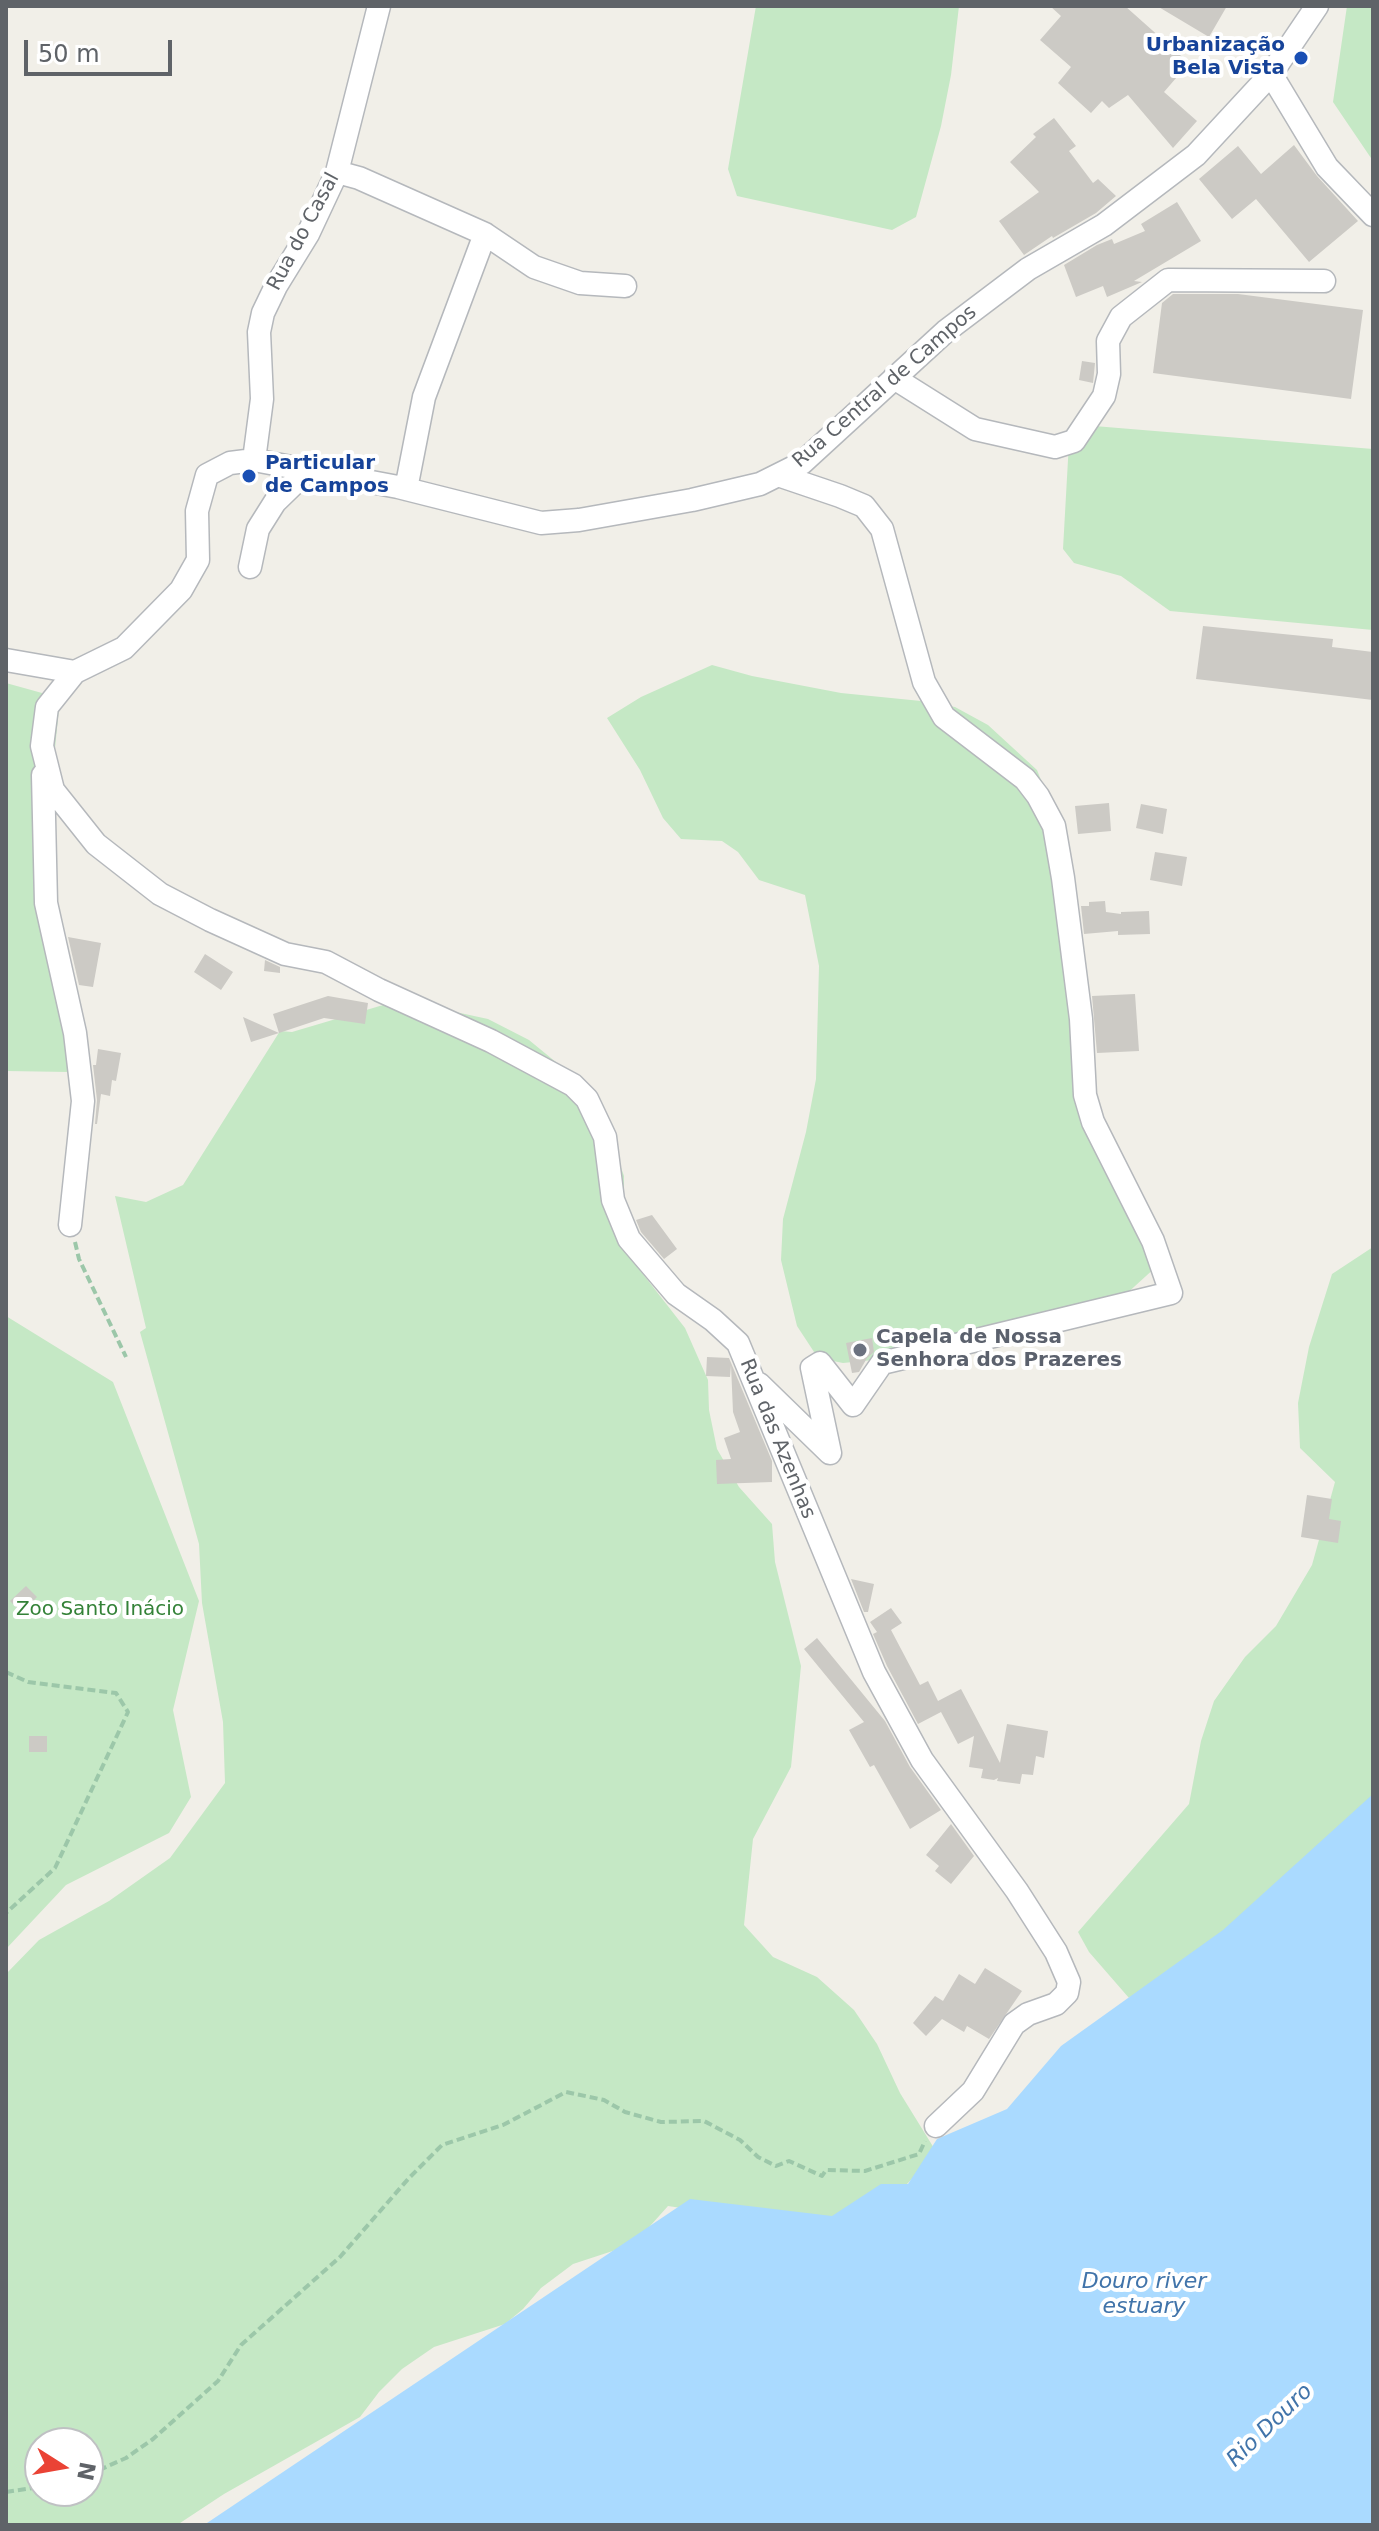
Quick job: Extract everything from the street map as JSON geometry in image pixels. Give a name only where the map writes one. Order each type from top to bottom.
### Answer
[{"type":"street","name":"Rua do Casal","points":[[254,460],[262,399],[259,332],[263,313],[308,234],[337,172],[379,6]]},
{"type":"street","name":"Rua Central de Campos","points":[[254,460],[406,489],[541,523],[579,520],[692,500],[760,484],[802,463],[946,331],[1028,269],[1104,225],[1196,155],[1271,74],[1317,6]]},
{"type":"street","points":[[1271,74],[1327,167],[1373,215]]},
{"type":"street","points":[[337,172],[359,178],[485,234],[534,267],[580,283],[625,286]]},
{"type":"street","points":[[406,489],[424,397],[485,234]]},
{"type":"street","points":[[894,378],[975,429],[1055,447],[1074,441],[1104,396],[1109,374],[1108,341],[1121,317],[1168,280],[1324,281]]},
{"type":"street","points":[[6,660],[75,672],[124,648],[181,590],[198,560],[197,511],[207,475],[230,463],[254,460]]},
{"type":"street","points":[[250,567],[258,529],[275,502],[307,471]]},
{"type":"street","points":[[753,1379],[830,1453],[812,1368],[820,1363],[853,1405],[882,1363],[1171,1293],[1153,1241],[1093,1122],[1085,1095],[1081,1019],[1054,826],[1025,779],[944,717],[924,682],[882,529],[864,506],[778,475]]},
{"type":"street","name":"Rua das Azenhas","points":[[75,672],[47,707],[42,746],[53,790],[96,844],[160,894],[210,920],[285,954],[326,962],[491,1041],[573,1085],[587,1099],[605,1137],[613,1200],[629,1239],[676,1294],[713,1320],[738,1343],[874,1672],[922,1760],[1017,1891],[1056,1952],[1069,1982],[1067,1993],[1056,2004],[1028,2014],[1014,2024],[973,2091],[936,2126]]},
{"type":"street","points":[[42,746],[46,903],[75,1033],[83,1101],[70,1225]]},
{"type":"path","points":[[70,1225],[79,1259],[126,1357]]},
{"type":"path","points":[[6,1672],[28,1682],[116,1693],[128,1712],[55,1868],[6,1913]]},
{"type":"path","points":[[104,2468],[144,2445],[218,2381],[241,2345],[340,2257],[442,2145],[503,2125],[566,2092],[604,2100],[625,2112],[661,2122],[704,2121],[740,2140],[758,2157],[776,2166],[789,2161],[822,2176],[826,2170],[865,2171],[919,2154],[936,2126]]},
{"type":"green space","points":[[756,6],[959,6],[941,126],[916,217],[892,230],[737,196],[728,169]]},
{"type":"green space","points":[[1347,6],[1373,6],[1373,161],[1333,102]]},
{"type":"green space","points":[[1070,424],[1373,449],[1373,630],[1170,611],[1121,576],[1074,563],[1063,549]]},
{"type":"green space","points":[[712,665],[841,693],[955,707],[988,725],[1037,770],[1049,800],[1088,1128],[1157,1266],[1101,1317],[903,1357],[843,1363],[818,1358],[797,1326],[781,1260],[783,1219],[806,1132],[816,1079],[819,966],[805,895],[759,880],[738,852],[722,841],[681,839],[663,818],[640,770],[607,718],[641,697]]},
{"type":"green space","points":[[6,683],[60,698],[40,900],[81,1046],[69,1072],[6,1071]]},
{"type":"green space","points":[[400,1000],[488,1019],[529,1040],[557,1063],[587,1095],[610,1136],[624,1176],[624,1227],[639,1269],[685,1328],[708,1380],[709,1410],[717,1449],[739,1487],[772,1524],[775,1562],[801,1666],[791,1767],[753,1839],[744,1925],[773,1957],[817,1977],[854,2010],[877,2044],[900,2093],[937,2153],[907,2184],[875,2209],[835,2217],[668,2206],[634,2244],[573,2264],[541,2288],[505,2324],[434,2347],[402,2369],[360,2417],[224,2494],[177,2525],[6,2525],[6,1974],[39,1940],[109,1901],[170,1858],[225,1783],[223,1722],[202,1603],[199,1544],[140,1332],[146,1328],[115,1196],[146,1202],[183,1185],[280,1031],[292,1032]]},
{"type":"green space","points":[[1373,1247],[1373,1802],[1221,1938],[1129,1998],[1089,1952],[1078,1932],[1189,1804],[1201,1741],[1214,1701],[1245,1657],[1276,1626],[1312,1565],[1335,1482],[1300,1448],[1298,1403],[1309,1347],[1332,1274]]},
{"type":"green space","name":"Zoo Santo Inácio","points":[[6,1316],[113,1382],[199,1601],[173,1710],[191,1797],[169,1833],[66,1885],[6,1949]]},
{"type":"water","name":"Douro river estuary","points":[[1373,1794],[1373,2525],[204,2525],[690,2199],[832,2216],[881,2184],[908,2184],[937,2139],[1007,2109],[1061,2046],[1223,1930]]},
{"type":"building","points":[[1050,6],[1125,6],[1189,63],[1164,92],[1197,121],[1173,148],[1128,95],[1109,108],[1102,101],[1091,113],[1058,83],[1071,67],[1040,40],[1061,16]]},
{"type":"building","points":[[1157,6],[1227,6],[1209,37]]},
{"type":"building","points":[[1054,118],[1076,146],[1069,151],[1093,183],[1098,179],[1116,196],[1096,213],[1024,255],[999,221],[1039,192],[1010,162],[1036,137],[1033,134]]},
{"type":"building","points":[[1294,145],[1358,221],[1309,262],[1256,199],[1232,219],[1199,179],[1238,146],[1261,174]]},
{"type":"building","points":[[1177,202],[1201,241],[1134,281],[1142,282],[1107,297],[1103,286],[1076,297],[1064,265],[1097,245],[1112,239],[1114,244],[1145,231],[1141,224]]},
{"type":"building","points":[[1173,294],[1238,294],[1363,310],[1351,399],[1153,373],[1162,303]]},
{"type":"building","points":[[1082,361],[1095,363],[1093,383],[1079,380]]},
{"type":"building","points":[[1203,626],[1333,639],[1332,647],[1373,652],[1373,700],[1196,679]]},
{"type":"building","points":[[1109,803],[1111,831],[1078,834],[1075,806]]},
{"type":"building","points":[[1141,804],[1167,809],[1163,834],[1136,828]]},
{"type":"building","points":[[1155,852],[1187,857],[1182,886],[1150,880]]},
{"type":"building","points":[[1105,901],[1106,912],[1149,911],[1150,934],[1118,935],[1118,931],[1084,934],[1081,906]]},
{"type":"building","points":[[68,937],[101,943],[93,987],[79,985]]},
{"type":"building","points":[[205,954],[233,972],[221,990],[194,972]]},
{"type":"building","points":[[265,960],[280,967],[280,973],[264,971]]},
{"type":"building","points":[[1135,994],[1139,1051],[1097,1053],[1092,996]]},
{"type":"building","points":[[328,996],[368,1003],[365,1024],[324,1018],[279,1033],[273,1014]]},
{"type":"building","points":[[243,1017],[279,1033],[251,1042]]},
{"type":"building","points":[[98,1049],[121,1053],[116,1081],[112,1080],[110,1096],[101,1094],[95,1124],[97,1100],[93,1065],[96,1065]]},
{"type":"building","points":[[652,1215],[677,1249],[664,1259],[641,1232],[636,1220]]},
{"type":"building","name":"Capela de Nossa Senhora dos Prazeres","points":[[872,1338],[874,1352],[859,1372],[852,1373],[846,1343]]},
{"type":"building","points":[[707,1357],[729,1358],[772,1461],[772,1482],[717,1484],[716,1460],[731,1459],[724,1438],[740,1432],[733,1412],[731,1365],[730,1377],[706,1376]]},
{"type":"building","points":[[1307,1495],[1332,1499],[1329,1519],[1341,1521],[1338,1543],[1301,1537]]},
{"type":"building","points":[[851,1579],[874,1584],[868,1612],[864,1612]]},
{"type":"building","points":[[26,1586],[37,1597],[22,1613],[10,1601]]},
{"type":"building","points":[[891,1608],[902,1623],[891,1630],[920,1685],[928,1681],[938,1701],[961,1689],[1000,1763],[1007,1724],[1048,1731],[1044,1758],[1036,1756],[1033,1775],[1022,1774],[1020,1784],[997,1781],[998,1778],[981,1778],[983,1769],[969,1767],[974,1736],[958,1744],[941,1712],[918,1724],[887,1666],[873,1634],[877,1632],[870,1622]]},
{"type":"building","points":[[817,1638],[885,1721],[910,1767],[941,1810],[910,1829],[874,1765],[870,1767],[849,1730],[864,1722],[804,1649]]},
{"type":"building","points":[[29,1736],[47,1736],[47,1752],[29,1752]]},
{"type":"building","points":[[951,1824],[974,1856],[951,1884],[935,1871],[939,1866],[926,1855]]},
{"type":"building","points":[[985,1968],[1022,1991],[989,2039],[967,2026],[964,2032],[942,2019],[926,2036],[913,2023],[935,1996],[943,2001],[959,1974],[975,1984]]},
{"type":"place","name":"Urbanização Bela Vista","points":[[1301,58]]},
{"type":"place","name":"Particular de Campos","points":[[249,476]]},
{"type":"place","name":"Capela de Nossa Senhora dos Prazeres","points":[[860,1350]]},
{"type":"water label","name":"Rio Douro","points":[[1270,2426]]}]
